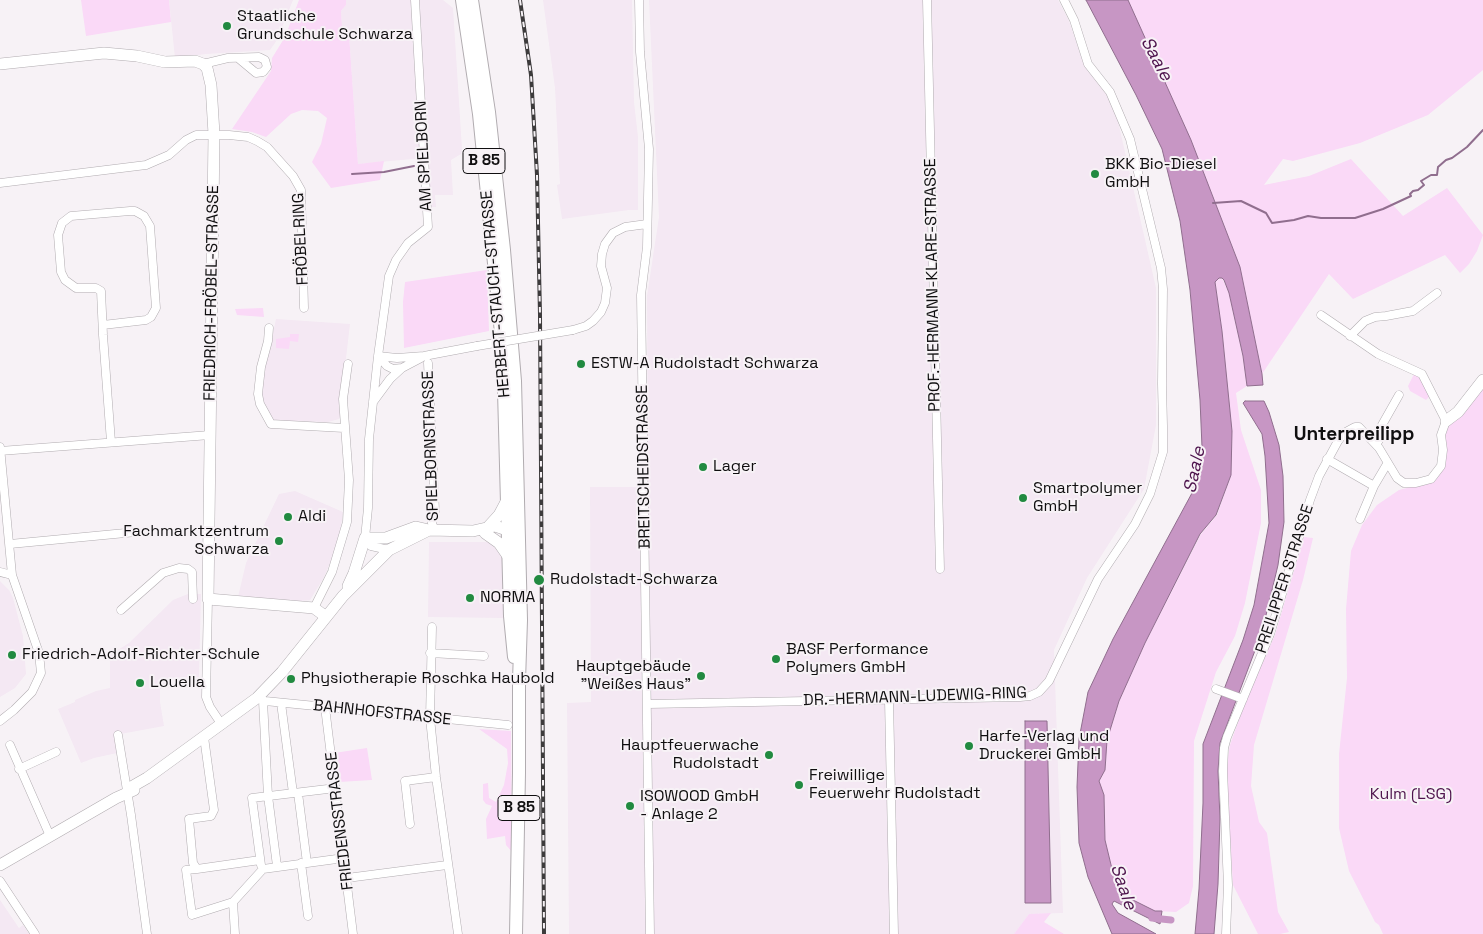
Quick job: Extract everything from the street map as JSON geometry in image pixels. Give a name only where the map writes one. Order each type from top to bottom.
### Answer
[{"type":"main road","name":"HERBERT-STAUCH-STRASSE","points":[[462,0],[479,114],[503,353],[507,500],[513,530]]},
{"type":"main road","name":"HERBERT-STAUCH-STRASSE","points":[[472,0],[488,112],[504,250],[515,381],[513,530]]},
{"type":"main road","name":"B 85","points":[[513,530],[508,556],[510,616],[519,681]]},
{"type":"main road","name":"B 85","points":[[513,530],[521,620],[516,934]]},
{"type":"street","name":"AM SPIELBORN","points":[[378,356],[389,276],[396,260],[408,243],[428,227],[415,0]]},
{"type":"street","name":"BREITSCHEIDSTRASSE","points":[[639,0],[640,52],[649,149],[647,246],[641,300],[650,934]]},
{"type":"street","name":"PROF.-HERMANN-KLARE-STRASSE","points":[[927,0],[940,569]]},
{"type":"street","name":"DR.-HERMANN-LUDEWIG-RING","points":[[648,704],[1020,697],[1030,696],[1039,692],[1049,681],[1098,579],[1135,524],[1150,494],[1163,452],[1163,289],[1161,268],[1130,139],[1110,92],[1088,64],[1074,20],[1064,0]]},
{"type":"street","points":[[0,64],[104,53],[137,56],[157,61],[191,61],[203,64],[228,58],[238,58]]},
{"type":"street","name":"FRIEDRICH-FRÖBEL-STRASSE","points":[[203,64],[210,74],[214,134],[206,697],[222,725]]},
{"type":"street","name":"FRÖBELRING","points":[[0,183],[146,165],[169,155],[191,136],[214,134],[248,137],[258,140],[267,147],[298,182],[302,200],[304,308]]},
{"type":"street","points":[[103,325],[146,320],[151,317],[156,308],[150,226],[144,216],[135,211],[71,216],[62,223],[58,239],[63,276],[69,284],[76,288],[96,288],[101,291],[103,325],[111,442]]},
{"type":"street","points":[[378,356],[387,366],[393,369],[402,368],[477,346],[573,330],[586,326],[601,312],[605,304],[607,288],[601,266],[605,244],[613,233],[625,227],[647,224]]},
{"type":"street","points":[[1350,336],[1365,321],[1375,317],[1412,311],[1437,293]]},
{"type":"street","points":[[1321,314],[1350,336],[1393,362],[1422,374],[1446,421]]},
{"type":"street","points":[[269,328],[268,340],[260,367],[258,394],[260,404],[271,424],[344,428]]},
{"type":"street","points":[[378,356],[426,360]]},
{"type":"street","points":[[343,596],[354,573],[365,538],[368,508],[369,439],[378,356]]},
{"type":"street","name":"SPIELBORNSTRASSE","points":[[426,360],[435,511],[431,530]]},
{"type":"street","points":[[314,608],[332,572],[346,522],[350,480],[342,399],[348,364]]},
{"type":"street","points":[[372,403],[382,388],[402,368]]},
{"type":"street","points":[[1374,486],[1327,459],[1344,433],[1359,427],[1376,444],[1397,478],[1404,482],[1431,480],[1441,466],[1443,450],[1441,435],[1446,421],[1458,412],[1483,380]]},
{"type":"street","points":[[1376,444],[1379,440],[1382,425],[1399,396]]},
{"type":"street","points":[[0,451],[210,435]]},
{"type":"street","points":[[0,447],[12,575],[38,653],[41,673],[32,692],[0,721]]},
{"type":"street","name":"PREILIPPER STRASSE","points":[[1226,934],[1228,885],[1222,758],[1227,737],[1241,698],[1270,634],[1310,500],[1327,459]]},
{"type":"street","points":[[1360,519],[1374,486],[1387,464]]},
{"type":"street","points":[[487,530],[500,515],[507,500]]},
{"type":"street","points":[[365,538],[386,538],[416,527],[431,530],[473,531],[487,530],[498,526],[513,530]]},
{"type":"street","points":[[0,865],[128,792],[133,786],[260,699],[325,616],[389,550],[431,530]]},
{"type":"street","points":[[487,530],[508,556]]},
{"type":"street","points":[[10,544],[136,532]]},
{"type":"street","points":[[365,538],[371,546],[389,550]]},
{"type":"street","points":[[122,610],[163,573],[179,568],[188,569],[192,572],[193,599]]},
{"type":"street","points":[[0,572],[12,575]]},
{"type":"street","points":[[208,598],[314,608],[325,616]]},
{"type":"street","points":[[432,627],[430,718],[436,777],[458,934]]},
{"type":"street","points":[[430,653],[484,656]]},
{"type":"street","points":[[1219,690],[1241,698]]},
{"type":"street","points":[[260,699],[268,796],[277,866]]},
{"type":"street","name":"BAHNHOFSTRASSE","points":[[260,699],[281,703],[508,724]]},
{"type":"street","points":[[889,700],[894,934]]},
{"type":"street","points":[[281,703],[304,863],[308,916]]},
{"type":"street","name":"FRIEDENSSTRASSE","points":[[325,707],[353,934]]},
{"type":"street","points":[[118,735],[148,934]]},
{"type":"street","points":[[197,869],[193,863],[189,819],[211,816],[214,810],[204,737]]},
{"type":"street","points":[[10,745],[50,836]]},
{"type":"street","points":[[19,769],[56,752]]},
{"type":"street","points":[[410,824],[405,781],[436,777]]},
{"type":"street","points":[[263,869],[260,860],[252,798],[336,788]]},
{"type":"street","points":[[260,860],[186,870],[192,915],[233,902],[263,869],[344,858]]},
{"type":"street","points":[[347,878],[448,865]]},
{"type":"street","points":[[0,881],[36,934]]},
{"type":"street","points":[[233,902],[235,934]]},
{"type":"shaded area","name":"Staatliche Grundschule Schwarza","points":[[169,0],[293,0],[277,40],[270,50],[175,58]]},
{"type":"shaded area","points":[[346,0],[443,0],[453,8],[462,149],[461,154],[451,160],[453,195],[435,195],[436,207],[426,207],[423,158],[358,164],[349,34],[342,27],[341,11],[346,5]]},
{"type":"shaded area","points":[[543,0],[632,0],[634,102],[638,137],[638,210],[562,219],[557,185],[560,184],[555,88]]},
{"type":"shaded area","points":[[649,0],[1058,0],[1069,21],[1087,70],[1102,87],[1117,117],[1156,288],[1156,425],[1144,489],[1087,578],[1054,650],[1063,913],[1029,914],[1014,934],[569,934],[567,703],[591,702],[590,487],[638,487],[637,484],[648,466],[647,296],[659,217]]},
{"type":"shaded area","points":[[1086,0],[1128,0],[1191,140],[1240,267],[1263,385],[1247,386],[1243,356],[1229,293],[1224,280],[1219,278],[1215,282],[1232,431],[1231,475],[1216,515],[1200,534],[1145,643],[1119,701],[1107,740],[1105,770],[1099,781],[1104,795],[1105,840],[1113,873],[1129,898],[1155,911],[1162,911],[1160,924],[1114,901],[1112,904],[1118,913],[1156,934],[1112,934],[1088,877],[1079,843],[1077,787],[1079,739],[1088,692],[1113,639],[1192,493],[1202,447],[1200,400],[1190,290],[1180,221],[1162,149]]},
{"type":"shaded area","points":[[276,319],[350,324],[339,419],[328,422],[282,421],[271,420],[268,416],[261,395],[266,357],[270,348]]},
{"type":"shaded area","points":[[1245,401],[1264,401],[1269,412],[1279,445],[1283,476],[1284,522],[1278,565],[1262,632],[1220,743],[1218,771],[1220,819],[1218,884],[1214,934],[1195,934],[1203,803],[1203,744],[1243,640],[1254,605],[1269,523],[1262,434],[1243,403]]},
{"type":"shaded area","points":[[295,491],[343,512],[337,548],[323,579],[310,600],[238,597],[246,563],[279,494]]},
{"type":"shaded area","points":[[429,542],[489,542],[498,548],[503,559],[504,618],[428,617]]},
{"type":"shaded area","name":"Friedrich-Adolf-Richter-Schule","points":[[0,581],[9,590],[13,598],[23,636],[26,674],[15,688],[0,697]]},
{"type":"shaded area","name":"Louella","points":[[188,594],[201,594],[199,677],[171,678],[170,688],[160,689],[164,726],[115,735],[117,753],[81,763],[58,709],[96,691],[110,688],[110,655],[129,643],[173,600]]},
{"type":"shaded area","points":[[1025,721],[1047,721],[1051,903],[1025,903]]},
{"type":"shaded area","points":[[0,900],[19,928],[23,925],[29,934],[0,934]]},
{"type":"green space","points":[[81,0],[169,0],[171,22],[86,36]]},
{"type":"green space","points":[[299,0],[346,0],[346,5],[341,11],[342,27],[349,34],[358,164],[384,161],[380,180],[331,188],[312,162],[321,144],[327,118],[318,111],[302,110],[291,114],[266,137],[252,132],[232,129],[271,71],[272,58],[285,37]]},
{"type":"green space","points":[[1128,0],[1483,0],[1483,70],[1428,115],[1360,143],[1293,161],[1283,159],[1264,185],[1309,176],[1351,159],[1403,216],[1447,188],[1483,235],[1477,251],[1469,264],[1460,273],[1445,255],[1353,299],[1329,274],[1262,374],[1240,267],[1191,140]]},
{"type":"green space","points":[[487,270],[489,331],[404,348],[403,302],[405,282]]},
{"type":"green space","points":[[1222,278],[1229,293],[1243,357],[1247,386],[1236,393],[1241,430],[1261,490],[1261,523],[1245,603],[1235,636],[1216,672],[1194,741],[1193,886],[1189,903],[1176,912],[1155,911],[1129,898],[1113,873],[1105,840],[1104,795],[1099,781],[1105,770],[1107,740],[1119,701],[1145,643],[1201,534],[1217,515],[1231,475],[1232,431],[1215,282]]},
{"type":"green space","points":[[263,308],[264,317],[237,315],[235,309]]},
{"type":"green space","points":[[290,334],[299,334],[298,342],[290,341],[289,349],[276,348],[276,339],[290,337]]},
{"type":"green space","points":[[1414,374],[1421,378],[1430,396],[1426,400],[1410,391],[1408,386]]},
{"type":"green space","name":"Kulm (LSG)","points":[[1483,388],[1483,934],[1383,934],[1349,871],[1339,828],[1339,754],[1347,678],[1346,609],[1351,551],[1362,525],[1377,505],[1399,490],[1435,481],[1445,466],[1447,448],[1445,434],[1448,425]]},
{"type":"green space","points":[[1304,537],[1313,538],[1303,580],[1254,745],[1251,786],[1259,822],[1267,833],[1278,912],[1289,932],[1258,934],[1233,885],[1226,771],[1230,745],[1246,700],[1275,635]]},
{"type":"green space","points":[[479,729],[511,731],[512,852],[506,845],[505,836],[487,839],[486,819],[492,806],[486,804],[483,800],[483,784],[488,783],[489,798],[496,802],[504,785],[508,763],[507,749]]},
{"type":"green space","points":[[367,748],[372,780],[339,782],[334,753]]},
{"type":"green space","points":[[1051,913],[1044,922],[1064,934],[1014,934],[1029,914]]},
{"type":"waterway","points":[[1213,203],[1241,201],[1266,213],[1272,223],[1308,216],[1355,218],[1383,209],[1411,196],[1410,194],[1413,191],[1418,190],[1424,185],[1421,181],[1431,175],[1437,175],[1438,167],[1467,147],[1483,130]]},
{"type":"waterway","points":[[352,174],[384,172],[414,166]]},
{"type":"waterway","points":[[1152,918],[1171,920]]},
{"type":"railway","points":[[520,0],[531,75],[537,175],[540,315],[544,934]]},
{"type":"place","name":"Staatliche Grundschule Schwarza","points":[[227,26]]},
{"type":"place","name":"BKK Bio-Diesel GmbH","points":[[1095,174]]},
{"type":"place","name":"ESTW-A Rudolstadt Schwarza","points":[[581,364]]},
{"type":"place","name":"Lager","points":[[703,467]]},
{"type":"place","name":"Smartpolymer GmbH","points":[[1023,498]]},
{"type":"place","name":"Aldi","points":[[288,517]]},
{"type":"place","name":"Fachmarktzentrum Schwarza","points":[[279,541]]},
{"type":"place","name":"Rudolstadt-Schwarza","points":[[539,580]]},
{"type":"place","name":"NORMA","points":[[470,598]]},
{"type":"place","name":"Friedrich-Adolf-Richter-Schule","points":[[12,655]]},
{"type":"place","name":"BASF Performance Polymers GmbH","points":[[776,659]]},
{"type":"place","name":"Hauptgebäude \"Weißes Haus\"","points":[[701,676]]},
{"type":"place","name":"Physiotherapie Roschka Haubold","points":[[291,679]]},
{"type":"place","name":"Louella","points":[[140,683]]},
{"type":"place","name":"Harfe-Verlag und Druckerei GmbH","points":[[969,746]]},
{"type":"place","name":"Hauptfeuerwache Rudolstadt","points":[[769,755]]},
{"type":"place","name":"Freiwillige Feuerwehr Rudolstadt","points":[[799,785]]},
{"type":"place","name":"ISOWOOD GmbH - Anlage 2","points":[[630,806]]},
{"type":"district","name":"Unterpreilipp","points":[[1354,435]]},
{"type":"water label","name":"Saale","points":[[1156,59]]},
{"type":"water label","name":"Saale","points":[[1195,470]]},
{"type":"water label","name":"Saale","points":[[1123,887]]}]
